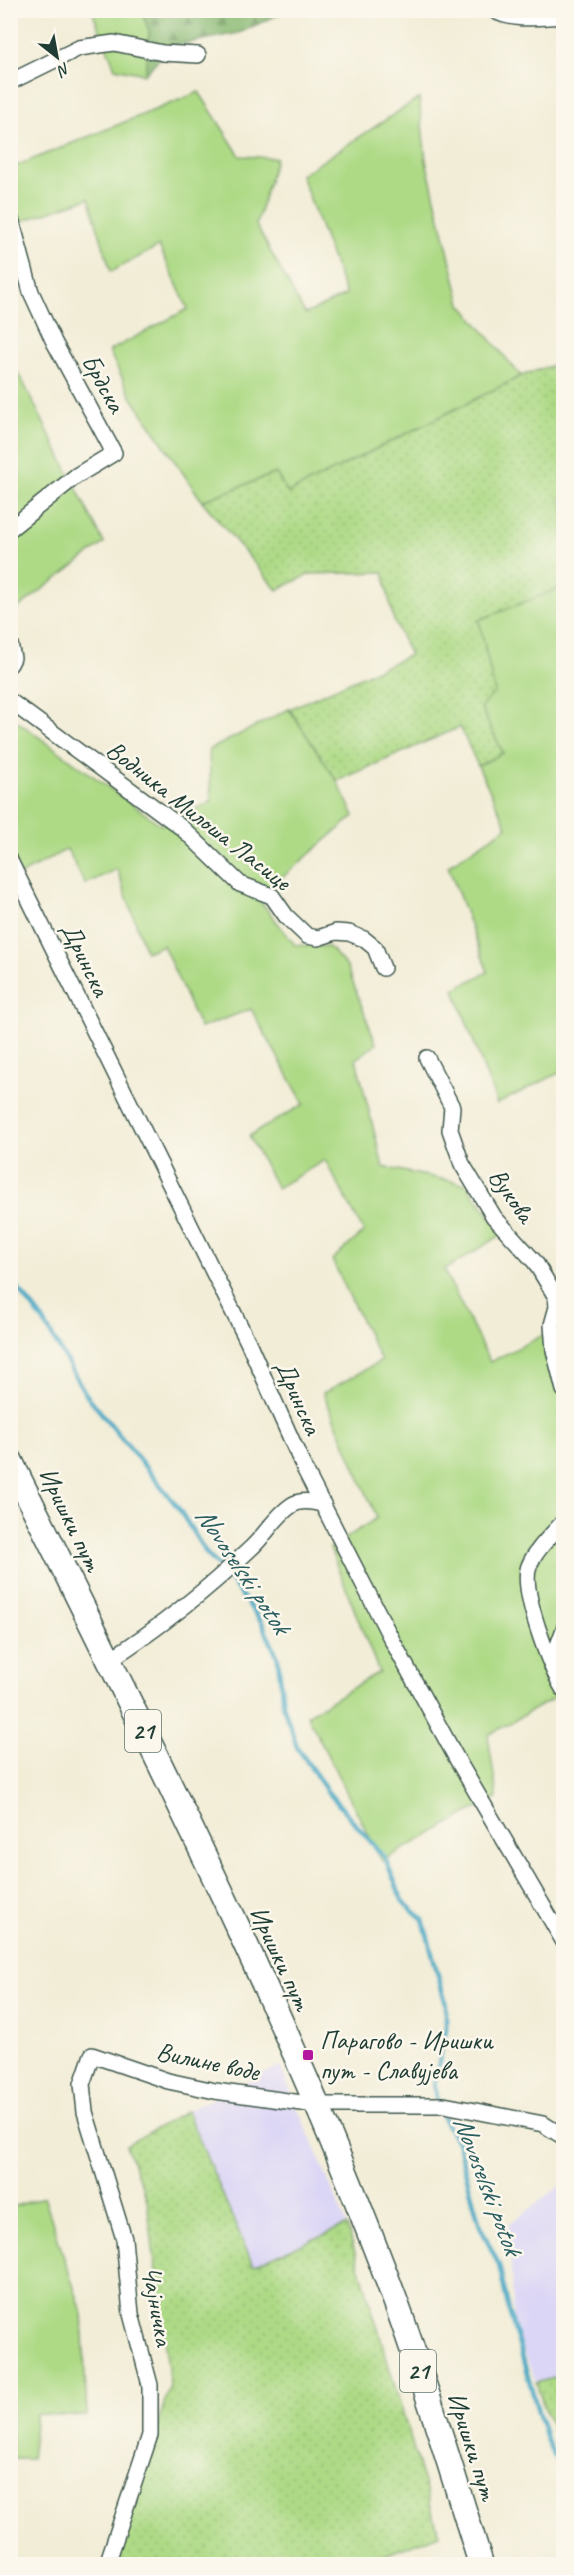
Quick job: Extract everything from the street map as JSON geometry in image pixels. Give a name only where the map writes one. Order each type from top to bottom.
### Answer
[{"type":"main road","name":"Иришки пут","points":[[10,1460],[109,1660],[262,1984],[316,2105],[396,2302],[481,2565]]},
{"type":"street","points":[[493,10],[499,14],[528,18],[564,16]]},
{"type":"street","points":[[10,82],[79,48],[114,43],[163,53],[198,55]]},
{"type":"street","name":"Брдска","points":[[10,215],[31,292],[54,342],[114,453],[76,476],[10,529]]},
{"type":"street","points":[[10,644],[12,658],[10,664]]},
{"type":"street","name":"Водника Милоша Ласице","points":[[10,701],[182,828],[240,884],[272,896],[286,916],[307,936],[318,938],[336,932],[349,933],[364,939],[375,948],[383,968]]},
{"type":"street","name":"Дринска","points":[[10,861],[248,1342],[305,1470],[393,1642],[441,1731],[564,1942]]},
{"type":"street","name":"Вукова","points":[[427,1058],[452,1107],[450,1130],[462,1164],[494,1217],[535,1262],[556,1297],[557,1306],[552,1325],[554,1350],[564,1390]]},
{"type":"street","points":[[109,1660],[146,1636],[252,1547],[293,1504],[302,1485],[305,1470]]},
{"type":"street","points":[[293,1504],[308,1501],[323,1504]]},
{"type":"street","points":[[564,1521],[529,1566],[526,1583],[553,1671],[564,1690]]},
{"type":"street","points":[[553,1671],[557,1648],[564,1629]]},
{"type":"street","name":"Вилине воде","points":[[92,2055],[168,2081],[215,2091],[316,2105],[444,2105],[543,2124],[564,2137]]},
{"type":"street","name":"Чајничка","points":[[92,2055],[82,2084],[85,2112],[124,2239],[133,2324],[150,2385],[150,2435],[107,2565]]},
{"type":"shaded area","points":[[280,2066],[347,2225],[253,2266],[187,2111]]},
{"type":"shaded area","points":[[563,2184],[563,2375],[536,2383],[514,2326],[509,2224]]},
{"type":"green space","points":[[92,11],[141,11],[149,31],[145,74],[115,68]]},
{"type":"green space","points":[[141,11],[286,11],[239,33],[171,46],[145,74],[149,31]]},
{"type":"green space","points":[[199,92],[240,156],[276,158],[256,225],[305,314],[346,295],[301,175],[419,98],[426,161],[461,304],[521,376],[288,493],[276,473],[202,501],[132,398],[109,351],[188,309],[159,246],[111,272],[89,198],[11,225],[10,159],[16,166]]},
{"type":"green space","points":[[559,363],[564,372],[564,497],[560,499],[564,508],[563,587],[479,620],[495,692],[481,708],[503,753],[478,766],[460,727],[337,781],[289,709],[410,655],[394,621],[383,572],[310,574],[277,590],[202,501],[276,473],[288,493],[521,376]]},
{"type":"green space","points":[[19,374],[104,543],[11,613],[10,377]]},
{"type":"green space","points":[[563,587],[563,1071],[497,1104],[454,989],[488,972],[448,866],[507,827],[478,766],[503,753],[481,707],[495,692],[479,620]]},
{"type":"green space","points":[[289,709],[337,781],[354,816],[258,898],[295,945],[329,947],[347,967],[376,1044],[356,1059],[383,1167],[466,1184],[503,1234],[444,1270],[490,1362],[559,1327],[564,1352],[563,1693],[488,1735],[497,1797],[382,1861],[307,1715],[379,1672],[330,1548],[377,1518],[323,1393],[381,1361],[332,1260],[364,1232],[325,1160],[277,1188],[249,1136],[304,1104],[251,1009],[200,1028],[163,945],[146,952],[117,869],[85,884],[67,849],[11,880],[11,717],[161,825],[211,802],[209,750]]},
{"type":"green space","points":[[187,2111],[253,2265],[347,2225],[439,2534],[362,2564],[113,2564],[170,2385],[147,2200],[126,2145]]},
{"type":"green space","points":[[44,2197],[82,2312],[87,2416],[36,2414],[31,2459],[11,2459],[11,2202],[13,2207]]},
{"type":"green space","points":[[564,2375],[563,2460],[536,2383]]},
{"type":"waterway","name":"Novoselski potok","points":[[10,1279],[43,1320],[85,1393],[177,1506],[206,1553],[227,1575],[262,1623],[278,1658],[283,1705],[297,1747],[327,1791],[385,1858],[403,1902],[423,1919],[446,2005],[446,2030],[434,2085],[438,2109],[458,2144],[480,2226],[499,2265],[509,2311],[546,2439],[564,2476]]},
{"type":"place","name":"Парагово - Иришки пут - Славујева","points":[[308,2055]]}]
